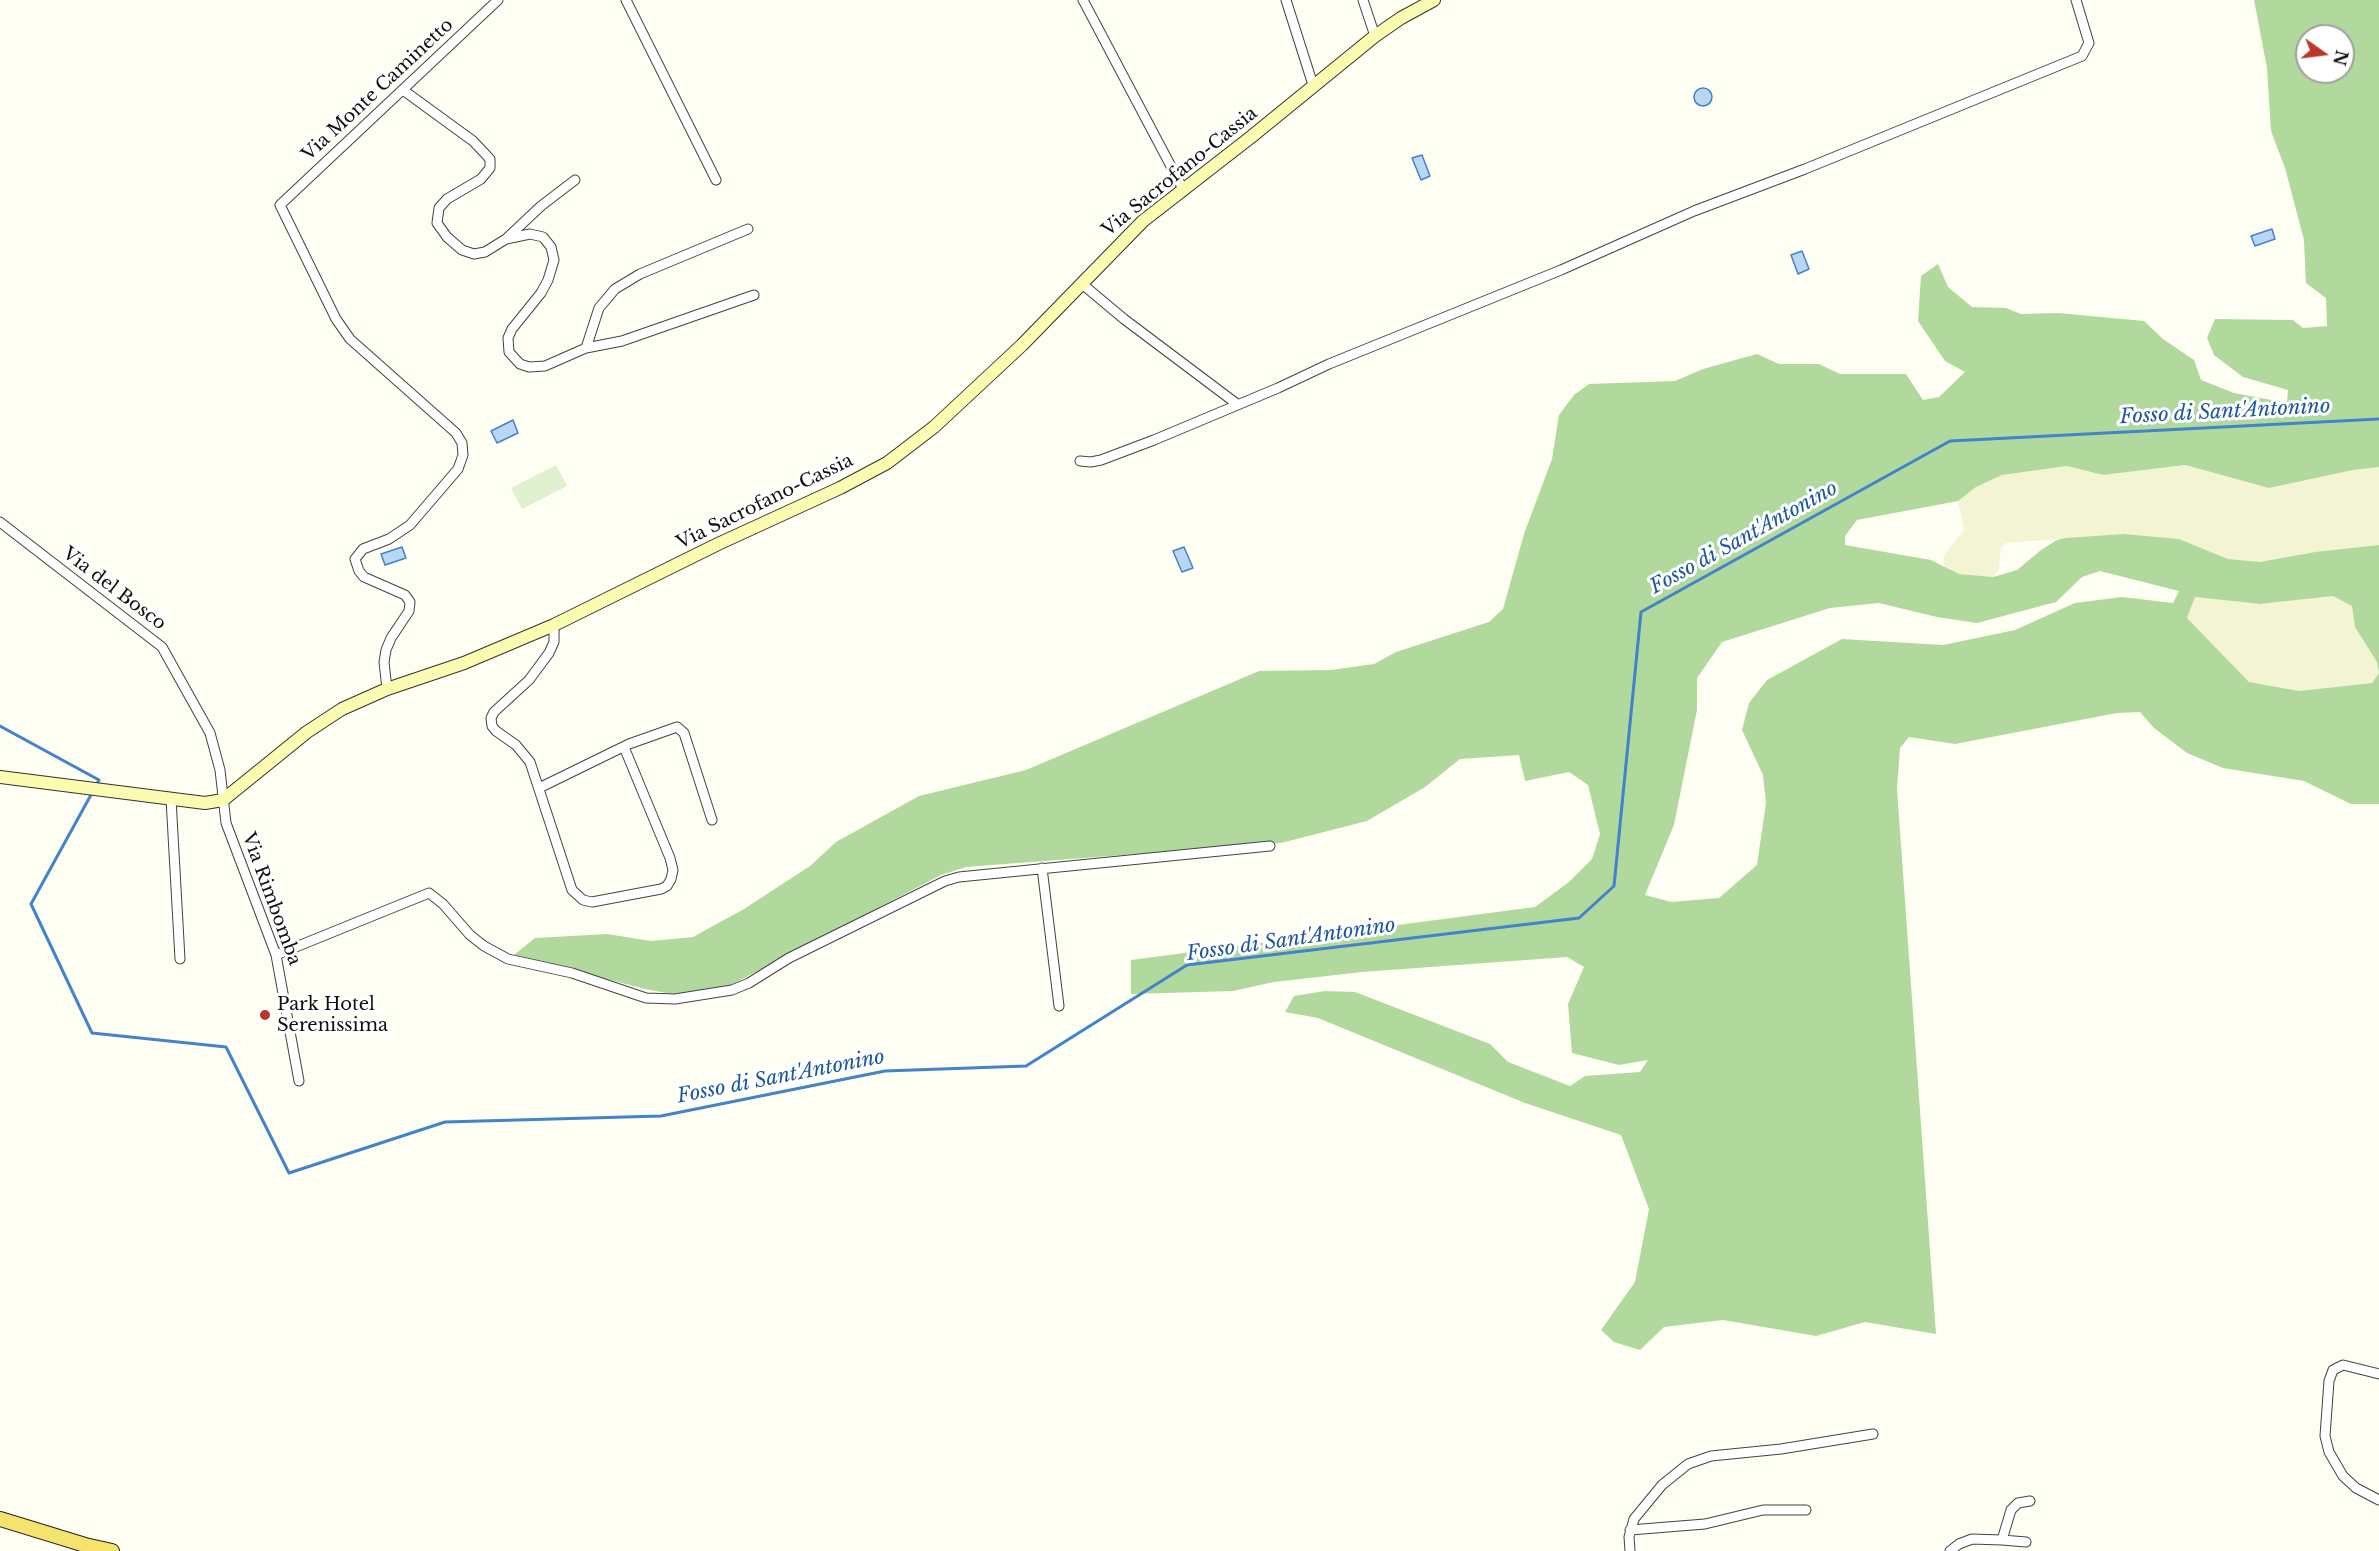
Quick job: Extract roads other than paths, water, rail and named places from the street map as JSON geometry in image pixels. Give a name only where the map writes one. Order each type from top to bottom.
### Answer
[{"type":"main road","points":[[0,1519],[76,1547],[112,1551]]},
{"type":"street","name":"Via Monte Caminetto","points":[[387,689],[384,662],[386,650],[409,610],[410,602],[405,595],[364,577],[355,559],[363,549],[389,539],[410,525],[458,469],[464,455],[462,443],[456,433],[350,339],[336,319],[280,205],[498,0]]},
{"type":"street","points":[[626,0],[716,180]]},
{"type":"street","points":[[1083,0],[1183,189]]},
{"type":"street","points":[[1286,0],[1313,85]]},
{"type":"street","points":[[1363,0],[1375,36]]},
{"type":"street","name":"Via Sacrofano-Cassia","points":[[223,800],[325,718],[342,709],[387,689],[464,663],[554,625],[718,544],[840,488],[887,463],[934,427],[1022,345],[1129,234],[1375,36],[1401,18],[1434,0]]},
{"type":"street","points":[[1080,460],[1091,462],[1105,459],[1383,342],[1550,275],[1694,211],[1805,169],[2082,56],[2089,43],[2076,0]]},
{"type":"street","points":[[404,90],[473,141],[490,159],[490,168],[481,178],[441,204],[436,219],[443,233],[462,250],[474,254],[485,252],[506,239],[541,206],[575,180]]},
{"type":"street","points":[[586,348],[599,308],[615,289],[640,274],[748,229]]},
{"type":"street","points":[[506,239],[530,234],[540,235],[549,243],[554,256],[552,271],[544,289],[510,333],[507,347],[512,357],[523,366],[540,367],[586,348],[621,341],[754,295]]},
{"type":"street","points":[[1081,283],[1124,320],[1237,404]]},
{"type":"street","name":"Via del Bosco","points":[[0,522],[162,647],[210,733],[220,770],[223,800]]},
{"type":"street","points":[[554,625],[554,642],[549,653],[529,680],[494,712],[491,718],[492,726],[496,731],[525,753],[530,762],[572,890],[583,900],[592,902],[661,889],[667,886],[671,879],[670,858],[624,747]]},
{"type":"street","points":[[539,788],[624,747],[672,728],[681,729],[712,820]]},
{"type":"street","points":[[0,777],[171,799],[212,803],[223,800]]},
{"type":"street","points":[[171,799],[180,958]]},
{"type":"street","name":"Via Rimbomba","points":[[223,800],[226,823],[276,955],[299,1081]]},
{"type":"street","points":[[276,955],[429,893],[443,904],[470,935],[484,946],[508,958],[572,973],[646,998],[675,999],[732,990],[789,958],[945,881],[975,874],[1270,846]]},
{"type":"street","points":[[1042,868],[1059,1006]]},
{"type":"street","points":[[2379,1374],[2343,1365],[2333,1370],[2329,1381],[2325,1436],[2329,1452],[2343,1476],[2356,1488],[2379,1500]]},
{"type":"street","points":[[1630,1551],[1630,1530],[1634,1519],[1662,1485],[1695,1460],[1873,1434]]},
{"type":"street","points":[[2002,1540],[2011,1510],[2018,1503],[2030,1501]]},
{"type":"street","points":[[1630,1530],[1705,1524],[1763,1510],[1806,1510]]},
{"type":"street","points":[[1950,1551],[1959,1544],[1972,1539],[2026,1542]]},
{"type":"water","points":[[1703,88],[1709,91],[1712,97],[1709,103],[1703,106],[1697,103],[1694,97],[1697,91]]},
{"type":"water","points":[[1422,155],[1430,176],[1421,180],[1412,158]]},
{"type":"water","points":[[2272,229],[2275,239],[2255,246],[2251,236]]},
{"type":"water","points":[[1802,251],[1809,269],[1798,274],[1791,255]]},
{"type":"water","points":[[513,420],[518,433],[497,443],[491,431]]},
{"type":"water","points":[[402,547],[406,558],[385,565],[381,554]]},
{"type":"water","points":[[1184,547],[1193,568],[1182,572],[1173,551]]},
{"type":"waterway","name":"Fosso di Sant'Antonino","points":[[92,793],[31,904],[92,1033],[226,1047],[289,1173],[445,1122],[661,1116],[885,1071],[1026,1066],[1187,965],[1579,918],[1614,886],[1641,612],[1950,441],[2379,419]]},
{"type":"waterway","name":"Fosso di Sant'Antonino","points":[[0,726],[99,780],[97,784]]},
{"type":"place","name":"Park Hotel Serenissima","points":[[265,1015]]}]
